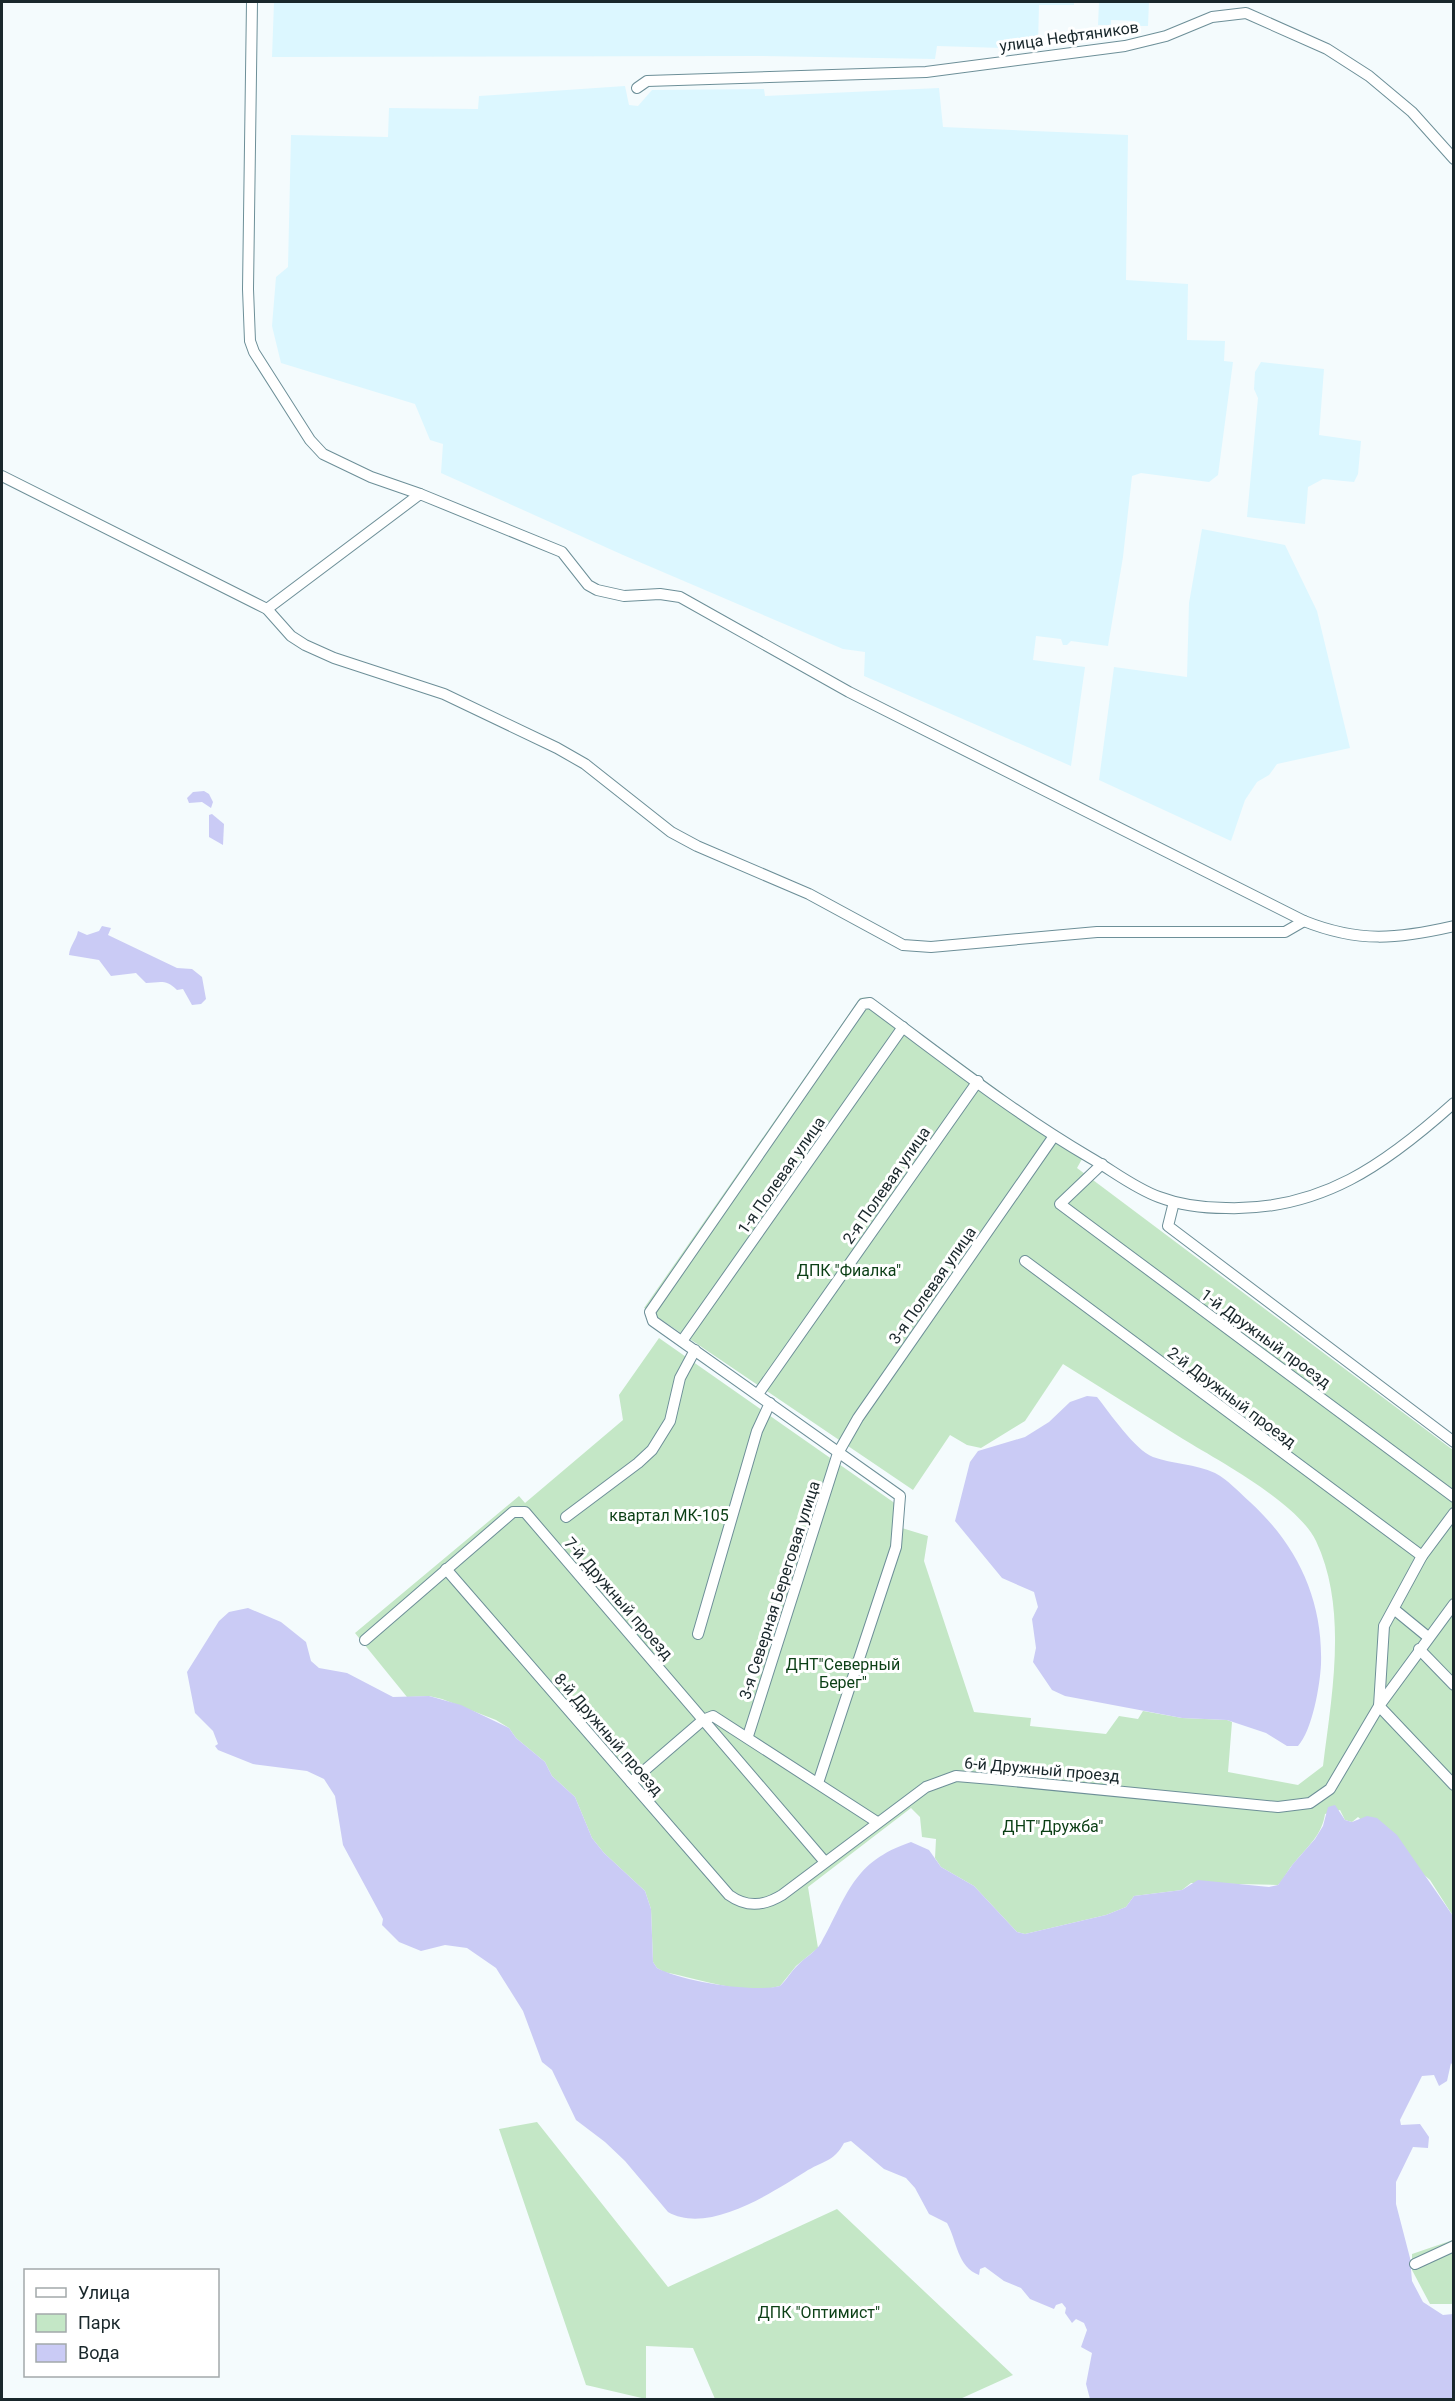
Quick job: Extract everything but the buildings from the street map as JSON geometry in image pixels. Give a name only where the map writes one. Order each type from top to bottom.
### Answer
[{"type":"street","points":[[252,2],[248,289],[250,340],[254,352],[310,440],[322,454],[371,477],[420,494],[562,552],[588,585],[597,590],[624,596],[660,594],[680,597],[849,692],[1304,921],[1347,935],[1380,938],[1454,926]]},
{"type":"street","name":"улица Нефтяников","points":[[637,88],[647,81],[937,71],[1125,46],[1166,36],[1212,17],[1246,14],[1327,49],[1370,76],[1407,106],[1454,159]]},
{"type":"street","points":[[2,476],[267,609],[291,636],[306,645],[334,657],[444,694],[557,748],[585,764],[671,832],[697,846],[809,894],[903,945],[931,947],[1097,932],[1285,932],[1304,921]]},
{"type":"street","points":[[267,609],[420,494]]},
{"type":"street","points":[[818,1783],[897,1547],[900,1496],[653,1321],[650,1316],[651,1307],[863,1004],[870,1003],[1054,1136],[1142,1189],[1174,1202],[1212,1208],[1253,1209],[1305,1199],[1349,1181],[1381,1163],[1454,1103]]},
{"type":"street","name":"1-я Полевая улица","points":[[682,1341],[903,1026]]},
{"type":"street","name":"2-я Полевая улица","points":[[758,1394],[978,1081]]},
{"type":"street","name":"3-я Полевая улица","points":[[838,1453],[858,1418],[1054,1136]]},
{"type":"street","name":"1-й Дружный проезд","points":[[1102,1164],[1060,1204],[1454,1497]]},
{"type":"street","points":[[1174,1202],[1168,1226],[1454,1442]]},
{"type":"street","name":"2-й Дружный проезд","points":[[1025,1261],[1422,1556]]},
{"type":"street","points":[[566,1517],[652,1450],[670,1421],[680,1378],[695,1350]]},
{"type":"street","points":[[698,1634],[757,1431],[770,1403]]},
{"type":"street","name":"3-я Северная Береговая улица","points":[[748,1736],[838,1453]]},
{"type":"street","name":"7-й Дружный проезд","points":[[365,1640],[513,1512],[525,1512],[825,1862]]},
{"type":"street","points":[[1454,1513],[1422,1556],[1383,1632],[1378,1706],[1454,1785]]},
{"type":"street","name":"8-й Дружный проезд","points":[[446,1569],[729,1895],[738,1902],[758,1904]]},
{"type":"street","points":[[1378,1706],[1454,1604]]},
{"type":"street","points":[[1395,1610],[1428,1637]]},
{"type":"street","points":[[1419,1649],[1454,1685]]},
{"type":"street","name":"6-й Дружный проезд","points":[[758,1904],[782,1895],[929,1785],[956,1776],[1278,1807],[1310,1803],[1326,1794],[1378,1706]]},
{"type":"street","points":[[631,1782],[703,1720],[713,1716],[748,1736],[877,1822]]},
{"type":"street","points":[[1415,2264],[1454,2246]]},
{"type":"shaded area","points":[[274,2],[1074,2],[1074,5],[1039,5],[1038,45],[1034,49],[937,46],[935,59],[757,56],[272,57]]},
{"type":"shaded area","points":[[1099,2],[1149,2],[1148,26],[1135,26],[1135,21],[1111,20],[1111,25],[1098,25]]},
{"type":"shaded area","points":[[625,86],[629,105],[638,106],[652,90],[764,89],[765,96],[939,88],[943,127],[1128,135],[1126,280],[1188,284],[1187,340],[1225,341],[1224,361],[1233,362],[1218,475],[1209,482],[1141,473],[1132,476],[1123,557],[1108,646],[1071,641],[1063,645],[1061,639],[1036,636],[1033,660],[1085,667],[1071,766],[864,676],[865,652],[843,649],[623,555],[441,473],[443,444],[430,440],[415,404],[281,363],[272,326],[276,277],[288,267],[291,135],[388,137],[389,108],[478,109],[479,96]]},
{"type":"shaded area","points":[[1261,362],[1324,369],[1319,435],[1361,441],[1358,474],[1354,482],[1323,479],[1308,487],[1305,524],[1247,517],[1258,398],[1254,389],[1255,372]]},
{"type":"shaded area","points":[[1202,529],[1285,545],[1317,611],[1350,748],[1277,764],[1269,775],[1257,782],[1245,800],[1231,841],[1099,780],[1114,667],[1187,677],[1189,603]]},
{"type":"green space","points":[[870,997],[1054,1131],[1082,1159],[1077,1168],[1453,1450],[1453,1916],[1430,1880],[1358,1817],[1352,1822],[1345,1820],[1340,1810],[1325,1814],[1318,1834],[1278,1885],[1191,1883],[1182,1890],[1134,1896],[1126,1907],[1106,1915],[1025,1934],[1017,1932],[974,1886],[941,1867],[935,1858],[936,1839],[922,1837],[920,1817],[911,1808],[808,1887],[818,1948],[796,1966],[780,1986],[766,1989],[737,1988],[664,1972],[653,1962],[651,1909],[645,1891],[604,1853],[592,1838],[575,1797],[552,1776],[545,1762],[516,1738],[509,1728],[496,1720],[442,1699],[429,1696],[407,1697],[355,1633],[519,1496],[525,1503],[623,1420],[619,1395],[659,1338],[896,1504],[892,1525],[928,1536],[924,1561],[974,1712],[1031,1718],[1030,1726],[1106,1734],[1119,1716],[1138,1719],[1143,1711],[1182,1718],[1227,1720],[1232,1722],[1228,1772],[1298,1785],[1323,1766],[1335,1652],[1335,1623],[1326,1567],[1316,1541],[1307,1527],[1293,1512],[1256,1484],[1063,1364],[1025,1421],[981,1448],[967,1445],[950,1435],[913,1490],[644,1308],[860,998]]},
{"type":"green space","name":"ДПК \"Оптимист\"","points":[[537,2122],[668,2287],[837,2209],[1013,2375],[960,2399],[715,2399],[693,2348],[646,2346],[646,2399],[586,2385],[499,2129]]},
{"type":"green space","points":[[1453,2240],[1453,2304],[1430,2304],[1412,2270],[1412,2254]]},
{"type":"water","points":[[204,791],[209,794],[213,802],[211,808],[202,802],[189,803],[187,798],[193,792]]},
{"type":"water","points":[[212,814],[224,824],[223,845],[209,837],[209,815]]},
{"type":"water","points":[[102,926],[111,928],[108,935],[177,968],[192,969],[202,977],[206,999],[201,1004],[192,1005],[183,989],[177,990],[165,983],[146,983],[136,973],[111,976],[99,960],[69,955],[78,931],[87,935],[99,931]]},
{"type":"water","points":[[1087,1396],[1097,1397],[1123,1430],[1146,1453],[1160,1459],[1208,1470],[1224,1479],[1267,1519],[1294,1555],[1312,1596],[1317,1617],[1321,1664],[1311,1719],[1298,1746],[1287,1746],[1266,1733],[1227,1720],[1182,1718],[1065,1696],[1052,1690],[1033,1662],[1036,1648],[1032,1619],[1038,1607],[1034,1592],[1002,1578],[955,1521],[970,1462],[978,1451],[1025,1437],[1049,1422],[1070,1402]]},
{"type":"water","points":[[248,1608],[281,1622],[306,1642],[311,1661],[319,1668],[347,1673],[393,1697],[429,1696],[461,1705],[509,1728],[516,1738],[545,1762],[552,1776],[575,1797],[592,1838],[604,1853],[645,1891],[651,1909],[653,1962],[657,1968],[699,1981],[736,1987],[780,1986],[796,1967],[819,1946],[846,1895],[864,1870],[891,1850],[911,1842],[929,1850],[941,1867],[974,1886],[1017,1932],[1025,1934],[1106,1915],[1126,1907],[1134,1896],[1182,1890],[1198,1880],[1269,1887],[1278,1885],[1315,1839],[1323,1826],[1328,1807],[1335,1805],[1345,1820],[1352,1822],[1367,1816],[1377,1818],[1397,1835],[1453,1916],[1453,2066],[1451,2063],[1447,2081],[1439,2086],[1434,2075],[1422,2076],[1400,2120],[1401,2125],[1420,2124],[1429,2137],[1428,2148],[1413,2147],[1396,2182],[1396,2204],[1410,2258],[1412,2281],[1423,2302],[1443,2315],[1453,2314],[1453,2399],[1090,2399],[1086,2384],[1092,2353],[1081,2347],[1087,2330],[1084,2323],[1076,2319],[1072,2323],[1062,2303],[1056,2305],[1054,2309],[1030,2299],[1021,2288],[1004,2281],[985,2267],[980,2269],[979,2275],[972,2271],[958,2253],[947,2223],[929,2214],[915,2188],[906,2178],[884,2169],[851,2141],[844,2143],[836,2154],[827,2160],[739,2208],[720,2215],[702,2218],[684,2218],[668,2212],[625,2161],[576,2120],[552,2070],[542,2062],[523,2011],[496,1968],[467,1948],[445,1945],[421,1951],[399,1942],[382,1925],[383,1919],[343,1845],[335,1796],[324,1779],[307,1771],[253,1764],[218,1750],[215,1746],[218,1744],[213,1731],[195,1713],[187,1672],[219,1621],[229,1612]]},
{"type":"park label","name":"ДПК \"Фиалка\"","points":[[849,1270]]},
{"type":"park label","name":"квартал МК-105","points":[[669,1515]]},
{"type":"park label","name":"ДНТ\"Северный Берег\"","points":[[843,1673]]},
{"type":"park label","name":"ДНТ\"Дружба\"","points":[[1053,1826]]}]
